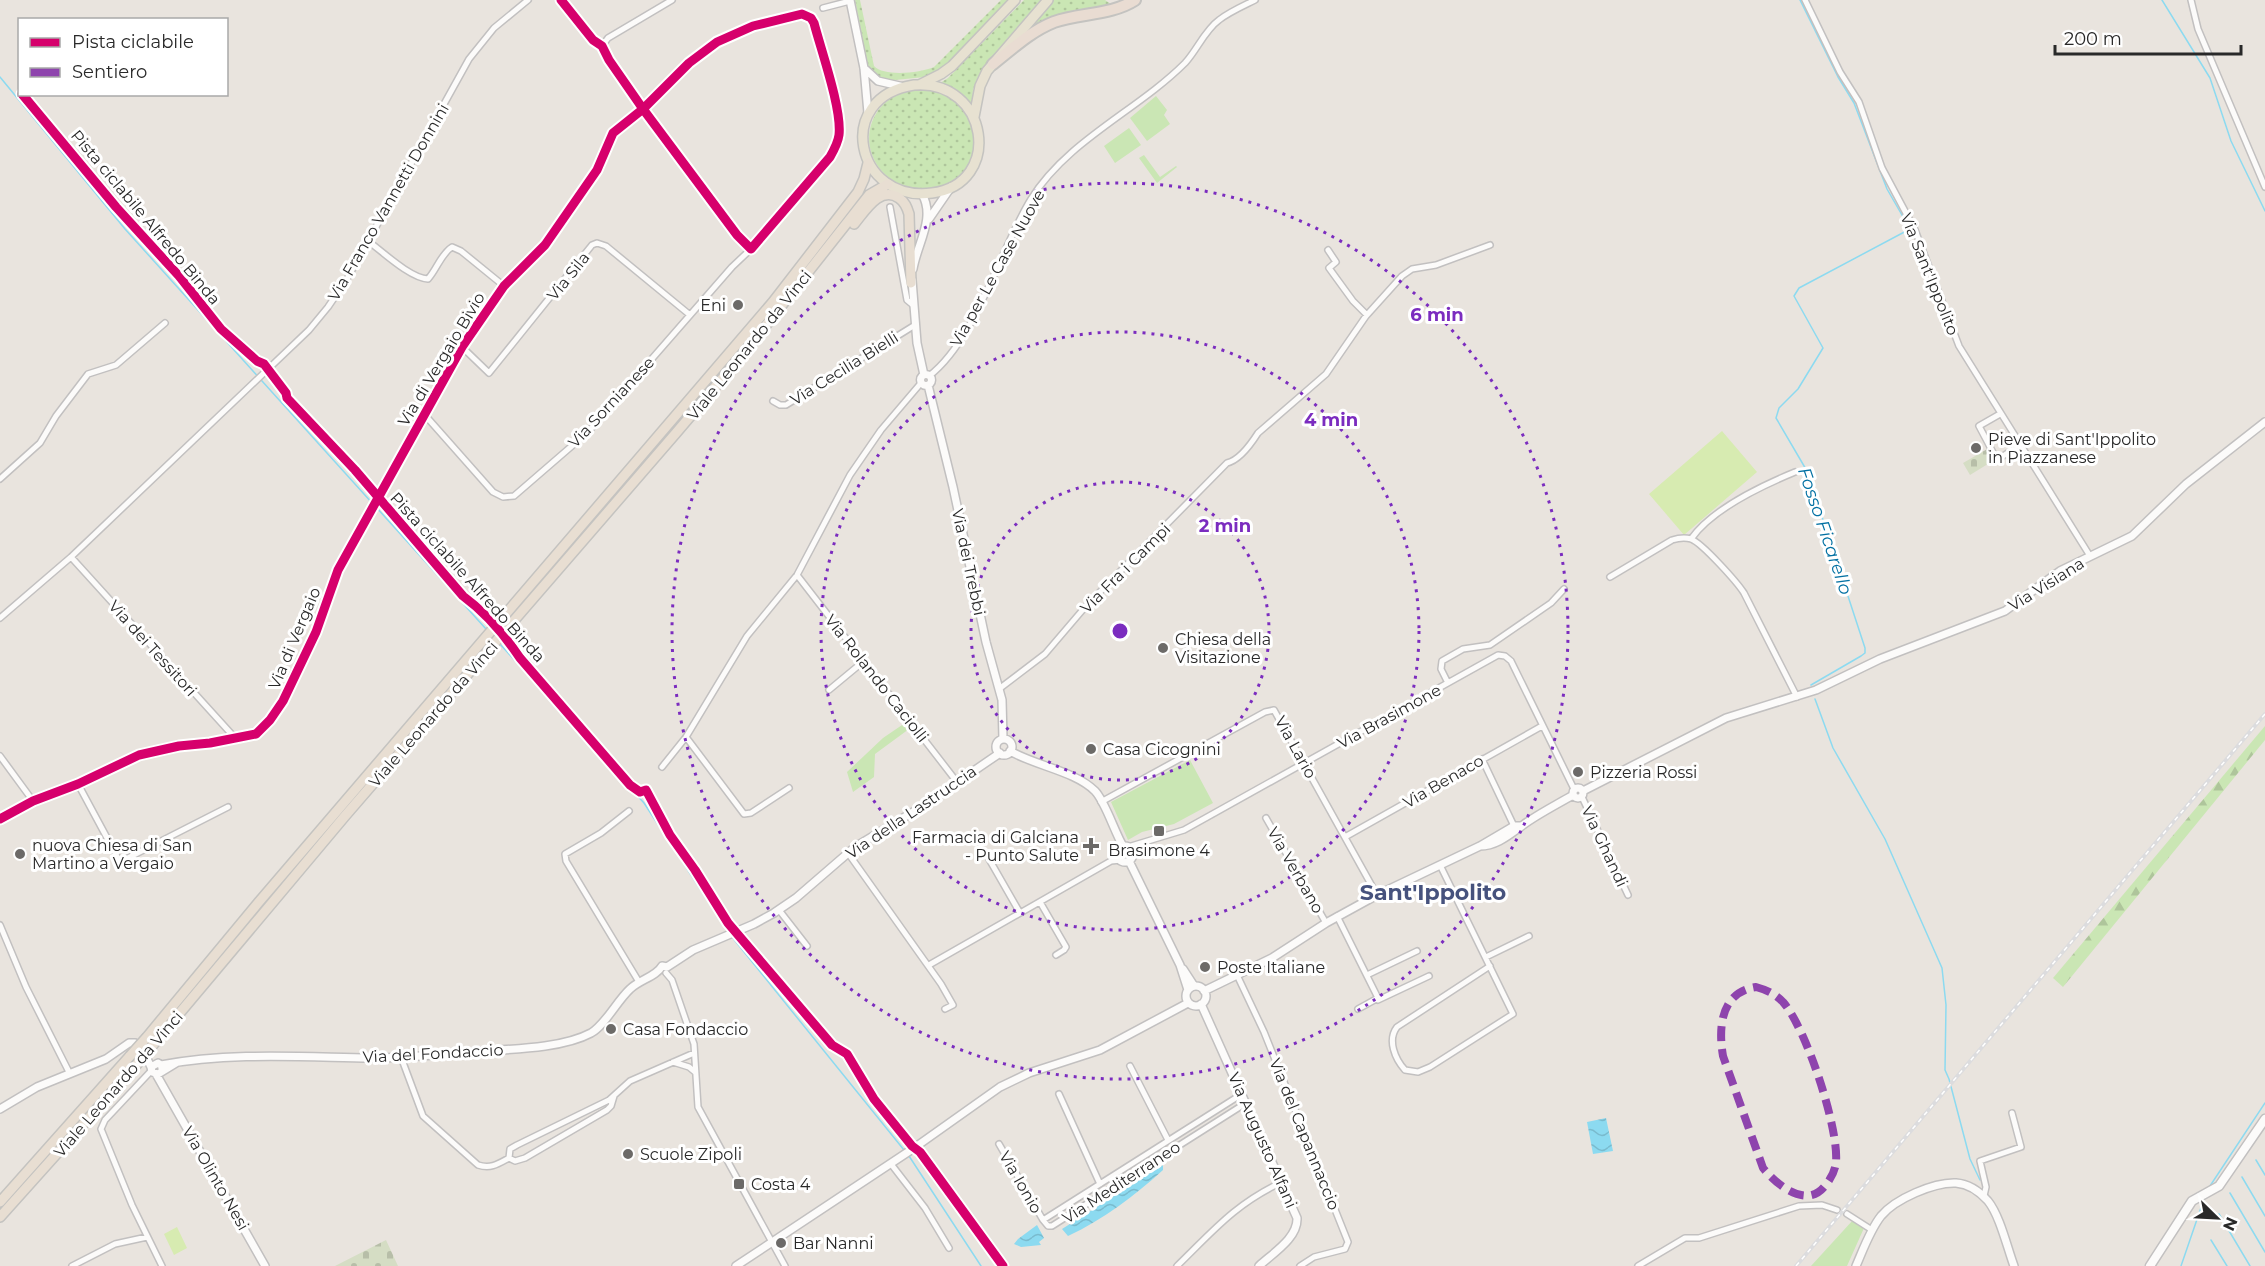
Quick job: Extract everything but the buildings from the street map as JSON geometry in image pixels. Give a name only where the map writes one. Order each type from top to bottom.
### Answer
[{"type":"highway","points":[[1112,0],[1133,1]]},
{"type":"highway","points":[[993,64],[1023,41],[1054,22],[1111,10],[1133,1]]},
{"type":"highway","name":"Viale Leonardo da Vinci","points":[[0,1217],[134,1059],[147,1037],[266,894],[773,302],[858,192],[868,163]]},
{"type":"highway","name":"Viale Leonardo da Vinci","points":[[0,1202],[134,1059],[152,1046],[345,816],[744,353],[869,195],[888,184]]},
{"type":"highway","points":[[800,283],[822,263],[873,201],[888,194],[901,199],[908,210],[911,283]]},
{"type":"main road","points":[[919,85],[952,66],[1015,0]]},
{"type":"main road","points":[[974,117],[980,86],[993,64],[1048,0]]},
{"type":"main road","points":[[868,113],[883,96],[904,87],[919,85],[935,87],[951,93],[964,103],[974,117],[979,133],[977,156],[969,171],[951,187],[940,192],[922,194],[903,191],[888,184],[868,163]]},
{"type":"main road","name":"Viale Leonardo da Vinci","points":[[868,113],[862,139],[868,163]]},
{"type":"main road","points":[[2150,1266],[2189,1204],[2197,1196],[2212,1190],[2221,1183],[2265,1119]]},
{"type":"street","name":"Via Franco Vannetti Donnini","points":[[0,618],[71,558],[309,330],[347,279],[469,60],[494,28],[528,0]]},
{"type":"street","points":[[561,0],[593,40],[602,46],[643,109],[737,235],[751,249],[690,315]]},
{"type":"street","points":[[602,46],[608,38],[672,0]]},
{"type":"street","name":"Via per Le Case Nuove","points":[[662,767],[686,737],[747,636],[797,575],[850,475],[881,430],[956,345],[972,318],[1032,197],[1063,159],[1143,99],[1185,62],[1218,20],[1255,0]]},
{"type":"street","name":"Via Sant'Ippolito","points":[[1804,0],[1840,72],[1859,102],[1882,168],[1915,230],[1959,346],[2021,444]]},
{"type":"street","points":[[2191,0],[2198,29],[2265,186]]},
{"type":"street","points":[[823,8],[850,1],[864,68],[868,113]]},
{"type":"street","name":"Via di Vergaio Bivio","points":[[378,499],[462,347],[504,286],[545,245],[593,176],[615,131],[643,109],[688,63],[717,42],[753,26],[802,14],[811,18],[814,23],[837,115],[838,140],[830,157],[751,249]]},
{"type":"street","points":[[864,68],[878,81],[904,87]]},
{"type":"street","points":[[927,221],[951,187]]},
{"type":"street","points":[[922,194],[928,205],[927,221]]},
{"type":"street","points":[[890,207],[907,300],[913,305]]},
{"type":"street","name":"Via dei Trebbi","points":[[927,221],[911,283],[915,325],[986,642],[1002,700],[1003,739]]},
{"type":"street","points":[[368,241],[423,279],[428,279],[452,246],[461,250],[504,286]]},
{"type":"street","name":"Via Sila","points":[[462,347],[489,374],[592,245],[597,243],[606,246],[690,315]]},
{"type":"street","name":"Via Fra i Campi","points":[[999,689],[1044,654],[1086,606],[1227,463],[1233,462],[1253,442],[1257,433],[1326,374],[1367,315],[1402,276],[1412,269],[1436,265],[1490,245]]},
{"type":"street","points":[[1328,250],[1336,262],[1329,268],[1353,301],[1367,315]]},
{"type":"street","name":"Via Sornianese","points":[[424,414],[494,492],[503,497],[514,496],[588,432],[690,315]]},
{"type":"street","points":[[0,478],[40,443],[56,416],[88,374],[116,365],[165,323]]},
{"type":"street","name":"Via Cecilia Bielli","points":[[773,401],[780,405],[790,403],[915,325]]},
{"type":"street","points":[[2000,414],[1979,426],[1997,460],[2021,444],[2090,556]]},
{"type":"street","name":"Via Visiana","points":[[1582,794],[1726,718],[1816,690],[1880,659],[2005,611],[2060,571],[2132,536],[2186,484],[2265,422]]},
{"type":"street","points":[[1691,539],[1701,527],[1749,492],[1795,472]]},
{"type":"street","name":"Via di Vergaio","points":[[0,819],[33,801],[78,784],[139,755],[256,734],[283,702],[316,632],[338,570],[378,499]]},
{"type":"street","points":[[1610,578],[1672,540],[1691,539],[1736,582],[1744,593],[1797,697]]},
{"type":"street","name":"Via dei Tessitori","points":[[71,558],[236,739]]},
{"type":"street","name":"Via Rolando Caciolli","points":[[797,575],[957,782]]},
{"type":"street","points":[[1448,683],[1440,665],[1444,659],[1463,649],[1493,644],[1551,603],[1564,589]]},
{"type":"street","name":"Via Brasimone","points":[[1125,854],[1152,838],[1184,830],[1495,656],[1505,656],[1511,660],[1574,792]]},
{"type":"street","points":[[829,690],[864,662]]},
{"type":"street","name":"Via Lario","points":[[1101,802],[1269,709],[1274,710],[1377,895]]},
{"type":"street","name":"Via Benaco","points":[[1345,837],[1542,726]]},
{"type":"street","points":[[686,737],[744,814],[751,813],[789,788]]},
{"type":"street","points":[[1003,739],[1011,743],[1010,752],[1004,755],[1000,753],[996,745],[1003,739]]},
{"type":"street","points":[[1010,752],[1072,777],[1096,792],[1180,965],[1189,975],[1191,988],[1186,998],[1188,1003]]},
{"type":"street","name":"Via della Lastruccia","points":[[717,939],[760,921],[779,910],[848,853],[1000,753]]},
{"type":"street","points":[[0,756],[33,801]]},
{"type":"street","points":[[1482,759],[1518,826]]},
{"type":"street","points":[[78,784],[120,862],[228,807]]},
{"type":"street","points":[[1204,991],[1278,955],[1337,916],[1518,826],[1578,788],[1582,794]]},
{"type":"street","name":"Via Ghandi","points":[[1582,794],[1628,895]]},
{"type":"street","points":[[629,811],[601,833],[565,854],[566,861],[639,982]]},
{"type":"street","name":"Via Verbano","points":[[1266,818],[1326,922]]},
{"type":"street","points":[[848,853],[929,965],[953,1005],[945,1009]]},
{"type":"street","points":[[929,965],[1125,854]]},
{"type":"street","points":[[989,859],[1020,913]]},
{"type":"street","points":[[1440,865],[1486,957],[1513,1014],[1418,1072],[1405,1070],[1399,1064],[1391,1040],[1397,1027],[1490,966]]},
{"type":"street","points":[[1040,902],[1066,946],[1056,955]]},
{"type":"street","points":[[779,910],[807,946]]},
{"type":"street","points":[[1337,916],[1378,1000]]},
{"type":"street","points":[[0,925],[26,987],[69,1072]]},
{"type":"street","points":[[1486,957],[1529,936]]},
{"type":"street","name":"Via del Fondaccio","points":[[157,1069],[178,1062],[265,1055],[401,1057],[550,1045],[591,1032],[598,1027],[619,1000],[639,982],[665,970],[693,950],[717,939]]},
{"type":"street","points":[[1367,975],[1417,951]]},
{"type":"street","points":[[665,970],[672,980],[694,1044],[698,1107],[785,1266]]},
{"type":"street","name":"Via del Capannaccio","points":[[1237,975],[1264,1032],[1348,1242],[1345,1249],[1314,1257],[1300,1266]]},
{"type":"street","points":[[1358,1010],[1429,976]]},
{"type":"street","points":[[736,1266],[891,1164],[1014,1079],[1100,1050],[1188,1003],[1196,1006],[1201,1004],[1206,997],[1204,991],[1200,987],[1191,988]]},
{"type":"street","name":"Via Augusto Alfani","points":[[1201,1004],[1297,1218],[1297,1227],[1293,1235],[1259,1266]]},
{"type":"street","points":[[0,1109],[37,1087],[69,1072],[106,1059],[129,1043],[135,1043],[157,1069],[105,1120],[101,1129],[147,1237],[162,1266]]},
{"type":"street","points":[[509,1158],[510,1149],[517,1145],[603,1103],[630,1081],[694,1053]]},
{"type":"street","points":[[401,1057],[417,1104],[431,1125],[478,1165],[491,1167],[509,1158]]},
{"type":"street","points":[[671,1062],[688,1067],[695,1072]]},
{"type":"street","points":[[1130,1066],[1168,1140]]},
{"type":"street","name":"Via Olinto Nesi","points":[[157,1069],[265,1266]]},
{"type":"street","points":[[1059,1094],[1100,1184]]},
{"type":"street","name":"Via Mediterraneo","points":[[1242,1094],[1043,1220],[1048,1226],[1055,1224],[1246,1103]]},
{"type":"street","points":[[509,1158],[515,1161],[525,1158],[605,1111],[611,1106],[614,1095]]},
{"type":"street","points":[[603,1103],[606,1105],[605,1111]]},
{"type":"street","points":[[1984,1196],[1986,1187],[1980,1161],[2021,1147],[2012,1113]]},
{"type":"street","name":"Via Ionio","points":[[999,1144],[1043,1220]]},
{"type":"street","points":[[891,1164],[925,1208],[949,1248]]},
{"type":"street","points":[[1177,1266],[1232,1212],[1282,1182]]},
{"type":"street","points":[[1856,1266],[1872,1230],[1894,1204],[1933,1188],[1958,1183],[1969,1186],[1984,1196],[1994,1210],[2014,1266]]},
{"type":"street","points":[[1638,1266],[1685,1238],[1699,1238],[1782,1210],[1818,1205],[1837,1210]]},
{"type":"street","points":[[1847,1214],[1872,1230]]},
{"type":"street","points":[[72,1266],[115,1244],[147,1237]]},
{"type":"green space","points":[[855,0],[860,0],[874,66],[886,72],[902,73],[934,67],[1001,0],[1009,0],[935,74],[885,81],[875,76],[868,67]]},
{"type":"green space","points":[[1024,0],[1044,0],[978,77],[973,90],[972,104],[969,105],[940,83],[948,78]]},
{"type":"green space","points":[[1053,0],[1105,0],[1114,6],[1027,31]]},
{"type":"green space","points":[[913,89],[933,89],[962,107],[970,120],[974,138],[972,158],[963,173],[949,183],[932,188],[913,188],[896,182],[881,170],[871,152],[870,131],[877,113],[891,98]]},
{"type":"green space","points":[[1156,96],[1167,110],[1164,115],[1170,124],[1147,141],[1130,118]]},
{"type":"green space","points":[[1129,128],[1141,145],[1115,163],[1104,146]]},
{"type":"green space","points":[[1144,155],[1160,177],[1177,167],[1157,183],[1139,158]]},
{"type":"green space","points":[[1722,431],[1757,472],[1684,535],[1649,494]]},
{"type":"green space","points":[[1989,448],[1996,459],[1970,475],[1963,463]]},
{"type":"green space","points":[[905,723],[909,729],[875,754],[874,777],[853,792],[847,772],[883,738]]},
{"type":"green space","points":[[2265,726],[2265,740],[2063,987],[2053,978]]},
{"type":"green space","points":[[1190,760],[1213,803],[1174,824],[1142,832],[1128,840],[1111,802]]},
{"type":"green space","points":[[1853,1220],[1864,1228],[1847,1266],[1811,1266]]},
{"type":"green space","points":[[177,1227],[187,1248],[174,1255],[164,1234]]},
{"type":"green space","points":[[386,1240],[398,1266],[335,1266]]},
{"type":"water","points":[[1606,1118],[1613,1151],[1593,1154],[1587,1122]]},
{"type":"water","points":[[1163,1165],[1163,1170],[1152,1180],[1106,1215],[1068,1236],[1062,1229]]},
{"type":"water","points":[[1037,1225],[1044,1238],[1039,1242],[1041,1245],[1021,1247],[1014,1244],[1018,1239]]},
{"type":"waterway","name":"Fosso Ficarello","points":[[1800,0],[1838,77],[1854,103],[1887,189],[1910,229],[1799,288],[1794,296],[1823,348],[1798,389],[1779,408],[1776,418],[1807,471],[1865,648],[1865,653],[1861,656],[1811,685]]},
{"type":"waterway","points":[[2162,0],[2210,78],[2231,141],[2265,211]]},
{"type":"waterway","points":[[0,77],[125,229],[373,504]]},
{"type":"waterway","points":[[376,507],[486,629]]},
{"type":"waterway","points":[[500,644],[644,803],[729,933]]},
{"type":"waterway","name":"Fosso Ficarello","points":[[1815,699],[1833,748],[1885,839],[1942,968],[1946,1005],[1945,1070],[1970,1159],[1980,1180]]},
{"type":"waterway","points":[[732,937],[904,1150]]},
{"type":"waterway","points":[[2210,1186],[2265,1103]]},
{"type":"waterway","points":[[909,1156],[981,1266]]},
{"type":"waterway","points":[[2256,1160],[2265,1175]]},
{"type":"waterway","points":[[2242,1177],[2265,1216]]},
{"type":"waterway","points":[[2230,1193],[2265,1252]]},
{"type":"waterway","points":[[2181,1266],[2204,1199]]},
{"type":"waterway","points":[[2219,1214],[2250,1266]]},
{"type":"waterway","points":[[2211,1240],[2227,1266]]},
{"type":"railway","points":[[1796,1266],[2265,714]]},
{"type":"marked path","points":[[1756,987],[1777,997],[1792,1015],[1811,1055],[1827,1103],[1836,1146],[1836,1162],[1832,1176],[1824,1187],[1808,1196],[1791,1192],[1775,1181],[1763,1168],[1723,1056],[1721,1034],[1724,1012],[1735,996],[1744,990],[1756,987]]},
{"type":"cycle path","name":"Pista ciclabile Alfredo Binda","points":[[0,819],[33,801],[78,784],[139,755],[256,734],[270,720],[283,701],[316,632],[338,570],[462,347],[504,286],[545,245],[597,170],[613,133],[643,109],[689,63],[717,42],[753,26],[802,14],[811,18],[826,63],[839,124],[837,144],[830,157],[751,249],[737,235],[643,109],[602,46],[593,40],[561,0]]},
{"type":"cycle path","name":"Pista ciclabile Alfredo Binda","points":[[24,96],[116,207],[179,276],[221,329],[257,361],[264,364],[286,393],[287,398],[355,470],[463,596],[494,624],[520,658],[630,785],[640,792],[646,790],[670,835],[728,923],[832,1045],[847,1054],[874,1099],[912,1146],[920,1152],[1003,1266]]},
{"type":"place","name":"Eni","points":[[738,305]]},
{"type":"place","name":"Pieve di Sant'Ippolito in Piazzanese","points":[[1976,448]]},
{"type":"place","name":"Chiesa della Visitazione","points":[[1163,648]]},
{"type":"place","name":"Casa Cicognini","points":[[1091,749]]},
{"type":"place","name":"Pizzeria Rossi","points":[[1578,772]]},
{"type":"place","name":"Brasimone 4","points":[[1159,831]]},
{"type":"place","name":"Farmacia di Galciana - Punto Salute","points":[[1091,846]]},
{"type":"place","name":"nuova Chiesa di San Martino a Vergaio","points":[[20,854]]},
{"type":"place","name":"Poste Italiane","points":[[1205,967]]},
{"type":"place","name":"Casa Fondaccio","points":[[611,1029]]},
{"type":"place","name":"Scuole Zipoli","points":[[628,1154]]},
{"type":"place","name":"Costa 4","points":[[739,1184]]},
{"type":"place","name":"Bar Nanni","points":[[781,1243]]},
{"type":"district","name":"Sant'Ippolito","points":[[1433,892]]}]
